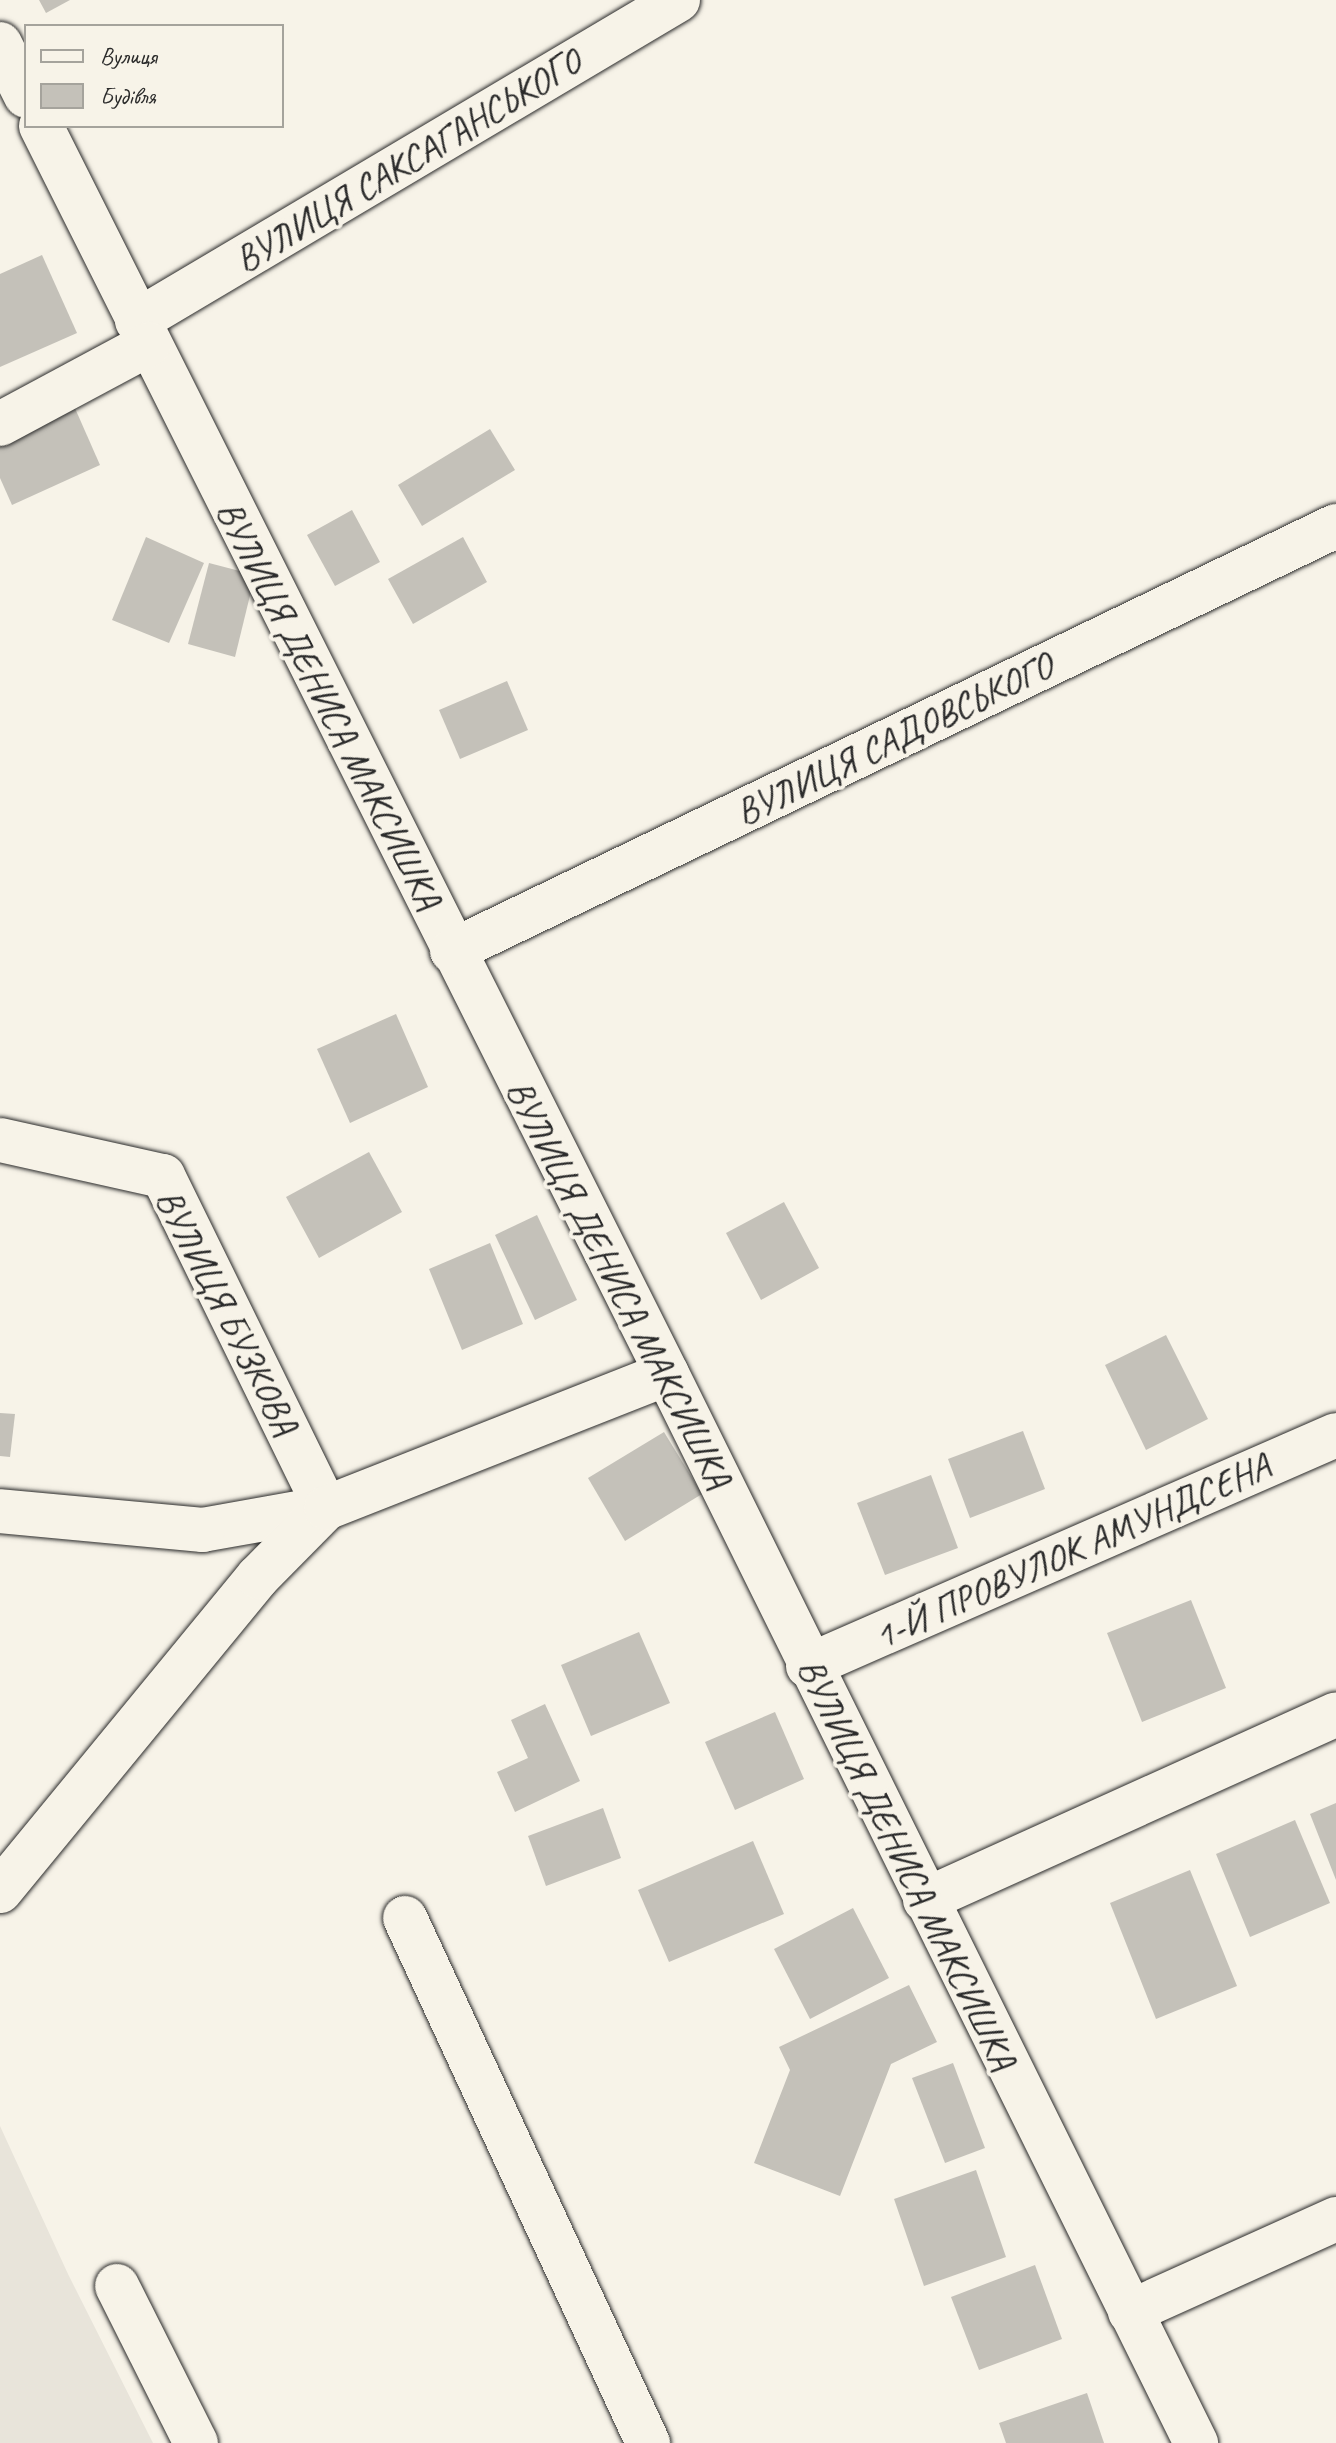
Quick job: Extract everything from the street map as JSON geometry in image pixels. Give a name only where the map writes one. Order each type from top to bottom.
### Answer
[{"type":"street","name":"ВУЛИЦЯ САКСАГАНСЬКОГО","points":[[0,424],[678,0]]},
{"type":"street","points":[[0,44],[24,92]]},
{"type":"street","name":"ВУЛИЦЯ ДЕНИСА МАКСИШКА","points":[[42,128],[452,951],[667,1374],[808,1666],[1196,2443]]},
{"type":"street","name":"ВУЛИЦЯ САДОВСЬКОГО","points":[[452,951],[1336,526]]},
{"type":"street","name":"ВУЛИЦЯ БУЗКОВА","points":[[0,1140],[163,1176],[326,1508]]},
{"type":"street","points":[[0,1511],[203,1530],[326,1508],[667,1374]]},
{"type":"street","name":"1-Й ПРОВУЛОК АМУНДСЕНА","points":[[808,1666],[1336,1435]]},
{"type":"street","points":[[0,1891],[258,1577],[326,1508]]},
{"type":"street","points":[[925,1900],[1336,1714]]},
{"type":"street","points":[[405,1918],[648,2443]]},
{"type":"street","points":[[1130,2312],[1336,2219]]},
{"type":"street","points":[[117,2286],[196,2443]]},
{"type":"shaded area","points":[[0,2126],[68,2274],[153,2443],[0,2443]]},
{"type":"building","points":[[39,0],[70,0],[46,13]]},
{"type":"building","points":[[42,255],[77,333],[0,367],[0,274]]},
{"type":"building","points":[[74,406],[100,465],[12,505],[0,478],[0,439]]},
{"type":"building","points":[[490,429],[515,470],[422,526],[398,485]]},
{"type":"building","points":[[352,510],[380,562],[335,586],[307,535]]},
{"type":"building","points":[[146,537],[204,563],[169,643],[112,620]]},
{"type":"building","points":[[463,537],[487,582],[413,624],[388,579]]},
{"type":"building","points":[[209,563],[255,575],[235,657],[188,644]]},
{"type":"building","points":[[507,681],[528,730],[460,759],[439,710]]},
{"type":"building","points":[[396,1014],[428,1087],[350,1123],[317,1049]]},
{"type":"building","points":[[369,1152],[402,1212],[319,1258],[286,1197]]},
{"type":"building","points":[[784,1202],[819,1268],[761,1300],[726,1233]]},
{"type":"building","points":[[537,1215],[577,1300],[535,1320],[495,1235]]},
{"type":"building","points":[[490,1243],[523,1324],[462,1350],[429,1269]]},
{"type":"building","points":[[1166,1335],[1208,1419],[1146,1450],[1105,1365]]},
{"type":"building","points":[[0,1413],[15,1414],[10,1457],[0,1456]]},
{"type":"building","points":[[1023,1431],[1045,1489],[970,1518],[948,1459]]},
{"type":"building","points":[[664,1432],[702,1494],[625,1541],[588,1478]]},
{"type":"building","points":[[931,1475],[958,1548],[885,1575],[857,1503]]},
{"type":"building","points":[[1191,1600],[1226,1688],[1142,1722],[1107,1633]]},
{"type":"building","points":[[639,1632],[670,1703],[591,1736],[561,1665]]},
{"type":"building","points":[[545,1704],[580,1781],[515,1812],[497,1772],[528,1758],[511,1720]]},
{"type":"building","points":[[775,1712],[804,1779],[735,1810],[705,1742]]},
{"type":"building","points":[[1336,1803],[1336,1880],[1310,1814]]},
{"type":"building","points":[[603,1808],[621,1858],[546,1886],[528,1836]]},
{"type":"building","points":[[1295,1820],[1330,1903],[1250,1937],[1216,1854]]},
{"type":"building","points":[[753,1841],[784,1914],[669,1962],[638,1890]]},
{"type":"building","points":[[1190,1870],[1237,1986],[1156,2019],[1110,1903]]},
{"type":"building","points":[[853,1908],[889,1978],[810,2019],[774,1949]]},
{"type":"building","points":[[909,1985],[937,2042],[891,2064],[840,2196],[754,2163],[790,2070],[779,2047]]},
{"type":"building","points":[[953,2063],[985,2148],[945,2163],[912,2078]]},
{"type":"building","points":[[976,2170],[1006,2257],[924,2286],[894,2199]]},
{"type":"building","points":[[1035,2265],[1062,2339],[979,2370],[951,2297]]},
{"type":"building","points":[[1087,2393],[1104,2443],[1006,2443],[999,2423]]}]
